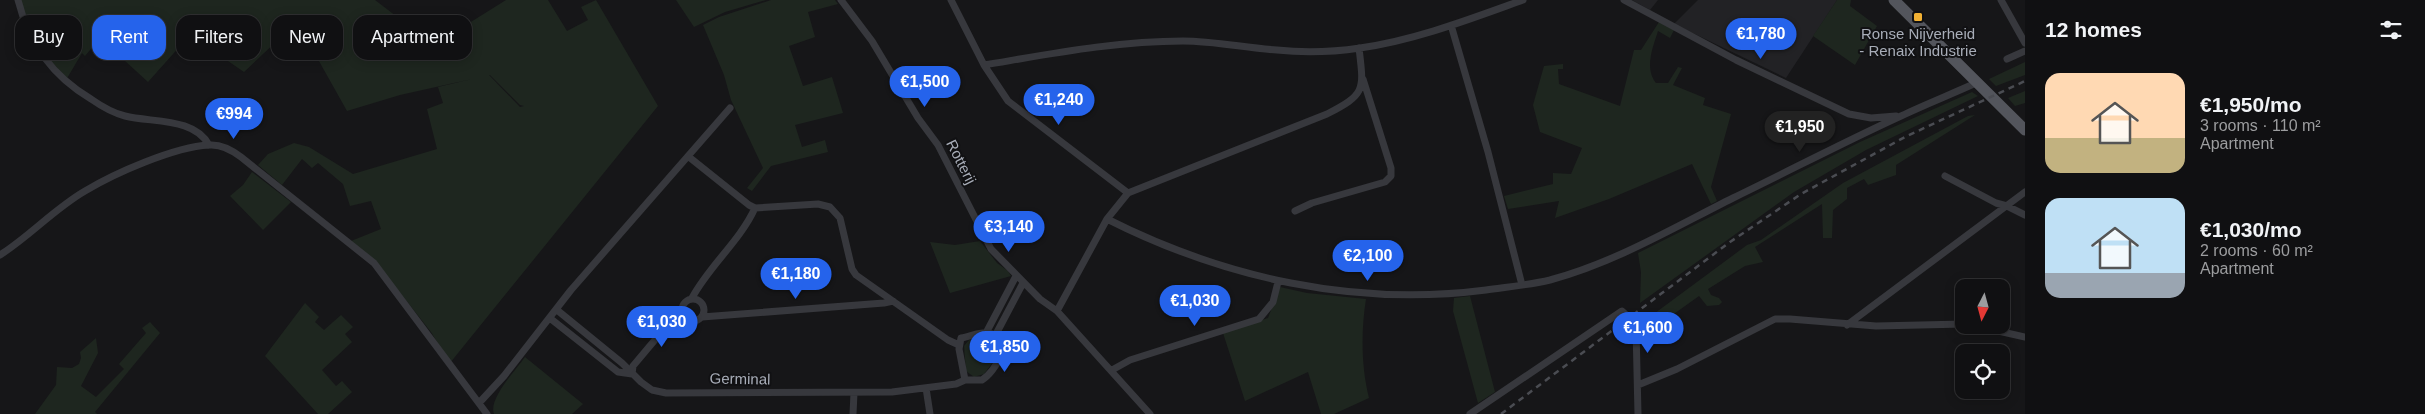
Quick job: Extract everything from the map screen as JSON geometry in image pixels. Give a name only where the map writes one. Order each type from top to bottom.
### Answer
[{"type":"main road","points":[[1897,1],[2025,130]]},
{"type":"street","points":[[18,0],[30,37],[42,56],[68,83],[100,105],[119,114],[194,129],[209,145]]},
{"type":"street","name":"Rotterij","points":[[841,0],[872,42],[918,118],[938,145],[985,239],[1016,276],[1040,299],[1057,311],[1150,414]]},
{"type":"street","points":[[951,0],[984,64],[1008,101],[1128,193]]},
{"type":"street","points":[[984,64],[1131,42],[1185,41],[1287,51],[1321,52],[1358,48],[1390,43],[1451,25],[1523,0]]},
{"type":"street","points":[[1624,0],[1736,60],[1849,114],[1871,118],[1902,116]]},
{"type":"street","points":[[2001,0],[2025,43]]},
{"type":"street","points":[[1451,25],[1488,152],[1522,285]]},
{"type":"street","points":[[1295,211],[1312,203],[1385,182],[1391,176],[1391,168],[1363,79],[1358,48]]},
{"type":"street","points":[[2007,59],[2025,51]]},
{"type":"street","points":[[1057,311],[1107,219],[1128,193],[1327,114],[1354,99],[1360,90],[1363,79]]},
{"type":"street","points":[[1107,219],[1174,251],[1209,263],[1278,282],[1325,290],[1413,295],[1465,292],[1522,285],[1550,280],[1628,252],[1902,116],[1978,82]]},
{"type":"street","points":[[479,403],[496,386],[571,290],[730,108]]},
{"type":"street","points":[[0,256],[84,192],[106,180],[166,156],[209,145],[220,146],[241,157],[374,264],[488,414]]},
{"type":"street","points":[[689,157],[755,208],[818,204],[830,207],[840,218],[852,269],[893,301],[948,340],[959,345]]},
{"type":"street","points":[[1945,176],[1996,203],[2025,215]]},
{"type":"street","points":[[1847,325],[2025,192]]},
{"type":"street","points":[[684,317],[682,307],[684,303],[692,298],[700,283],[748,224],[755,208]]},
{"type":"street","points":[[986,333],[1016,276]]},
{"type":"street","points":[[1112,370],[1130,360],[1259,319],[1273,302],[1278,282]]},
{"type":"street","points":[[965,380],[959,345],[962,338],[986,333],[995,336],[1023,283]]},
{"type":"street","points":[[692,298],[703,304],[704,313],[702,317]]},
{"type":"street","points":[[632,374],[633,366],[670,322],[684,317],[694,321],[702,317],[820,309],[893,301]]},
{"type":"street","name":"Germinal","points":[[557,310],[652,390],[666,393],[892,392],[956,384],[965,380],[982,380],[1002,356],[1001,345],[995,336]]},
{"type":"street","points":[[1470,414],[1622,311],[1635,326],[1638,414]]},
{"type":"street","name":"Germinal","points":[[551,318],[618,372],[632,374]]},
{"type":"street","points":[[1638,385],[1775,319],[1790,318],[1847,325],[1955,324]]},
{"type":"street","points":[[2010,334],[2025,337]]},
{"type":"street","points":[[926,388],[930,414]]},
{"type":"street","points":[[853,414],[854,393]]},
{"type":"shaded area","points":[[20,0],[375,0],[395,15],[353,15],[353,60],[472,60],[472,21],[506,0],[548,0],[567,31],[588,20],[581,7],[596,0],[658,106],[450,363],[431,332],[386,275],[351,241],[381,229],[371,201],[350,206],[343,184],[318,163],[312,168],[302,159],[282,185],[258,165],[268,154],[294,143],[309,147],[353,174],[437,149],[427,109],[443,103],[438,87],[472,79],[400,95],[347,111],[318,60],[343,60],[343,15],[271,15],[271,47],[261,56],[261,15],[176,15],[176,51],[148,82],[124,60],[166,60],[166,15],[92,15],[92,48],[85,56],[82,53],[82,15],[25,15]],"holes":[[[490,75],[520,105],[524,106],[520,107]]]},
{"type":"shaded area","points":[[676,0],[766,0],[725,12],[694,27]]},
{"type":"shaded area","points":[[771,0],[835,0],[838,4],[808,12],[815,37],[789,46],[803,86],[832,77],[843,113],[795,125],[802,147],[825,140],[828,152],[771,166],[752,191],[747,188],[763,168],[731,100],[724,75],[703,25],[719,17]]},
{"type":"shaded area","points":[[1632,0],[1658,0],[1650,10]]},
{"type":"shaded area","points":[[1698,0],[1837,0],[1786,78],[1674,24]]},
{"type":"shaded area","points":[[1837,0],[1851,0],[1850,6],[1877,26],[1855,65],[1813,36]]},
{"type":"shaded area","points":[[1659,22],[1674,30],[1670,38],[1658,31],[1650,64],[1652,77],[1656,83],[1668,83],[1678,67],[1682,68],[1673,85],[1705,98],[1703,105],[1731,114],[1711,187],[1717,201],[1711,204],[1692,164],[1609,199],[1555,218],[1559,201],[1508,209],[1504,196],[1553,184],[1553,173],[1571,174],[1582,148],[1540,132],[1533,105],[1544,66],[1563,64],[1563,69],[1558,69],[1559,84],[1620,106],[1634,50],[1641,50]]},
{"type":"shaded area","points":[[49,60],[78,60],[66,80],[56,71]]},
{"type":"shaded area","points":[[226,60],[257,60],[244,72]]},
{"type":"shaded area","points":[[2025,62],[2025,75],[1996,86],[1989,79]]},
{"type":"shaded area","points":[[2025,91],[2025,103],[2015,106],[2008,98]]},
{"type":"shaded area","points":[[1972,92],[1978,96],[1866,150],[1794,192],[1640,303],[1641,272],[1638,253],[1860,142]]},
{"type":"shaded area","points":[[1975,115],[1896,165],[1896,175],[1868,185],[1864,179],[1847,188],[1847,199],[1833,210],[1832,238],[1823,238],[1822,204],[1755,247],[1763,262],[1745,266],[1708,289],[1711,295],[1719,298],[1722,302],[1719,305],[1707,306],[1699,296],[1671,316],[1651,322],[1647,319],[1747,245],[1761,240],[1843,183],[1968,116]]},
{"type":"shaded area","points":[[252,172],[291,202],[263,230],[230,196],[243,185]]},
{"type":"shaded area","points":[[980,241],[997,263],[1008,271],[1011,276],[950,293],[930,242],[955,245]]},
{"type":"shaded area","points":[[1280,287],[1307,293],[1366,299],[1363,323],[1363,348],[1364,374],[1369,398],[1334,414],[1321,414],[1308,372],[1245,401],[1223,333],[1268,318]]},
{"type":"shaded area","points":[[1470,296],[1495,392],[1478,403],[1453,311],[1454,298]]},
{"type":"shaded area","points":[[305,303],[319,317],[315,322],[324,330],[341,315],[353,327],[345,334],[352,342],[322,370],[336,386],[342,381],[352,392],[328,414],[318,414],[265,356]]},
{"type":"shaded area","points":[[150,322],[160,333],[95,412],[97,414],[35,414],[56,385],[57,367],[72,368],[79,364],[80,352],[96,338],[98,353],[81,386],[96,397],[124,369],[119,364],[146,333],[142,328]]},
{"type":"shaded area","points":[[982,337],[993,339],[998,346],[999,354],[984,374],[974,377],[966,371],[964,346],[969,340]]},
{"type":"shaded area","points":[[525,357],[583,404],[572,414],[494,414],[493,408],[499,393]]},
{"type":"railway","points":[[1501,414],[1730,242],[1801,194],[1905,137],[2025,81]]},
{"type":"place","name":"Ronse Nijverheid - Renaix Industrie","points":[[1918,17]]}]
